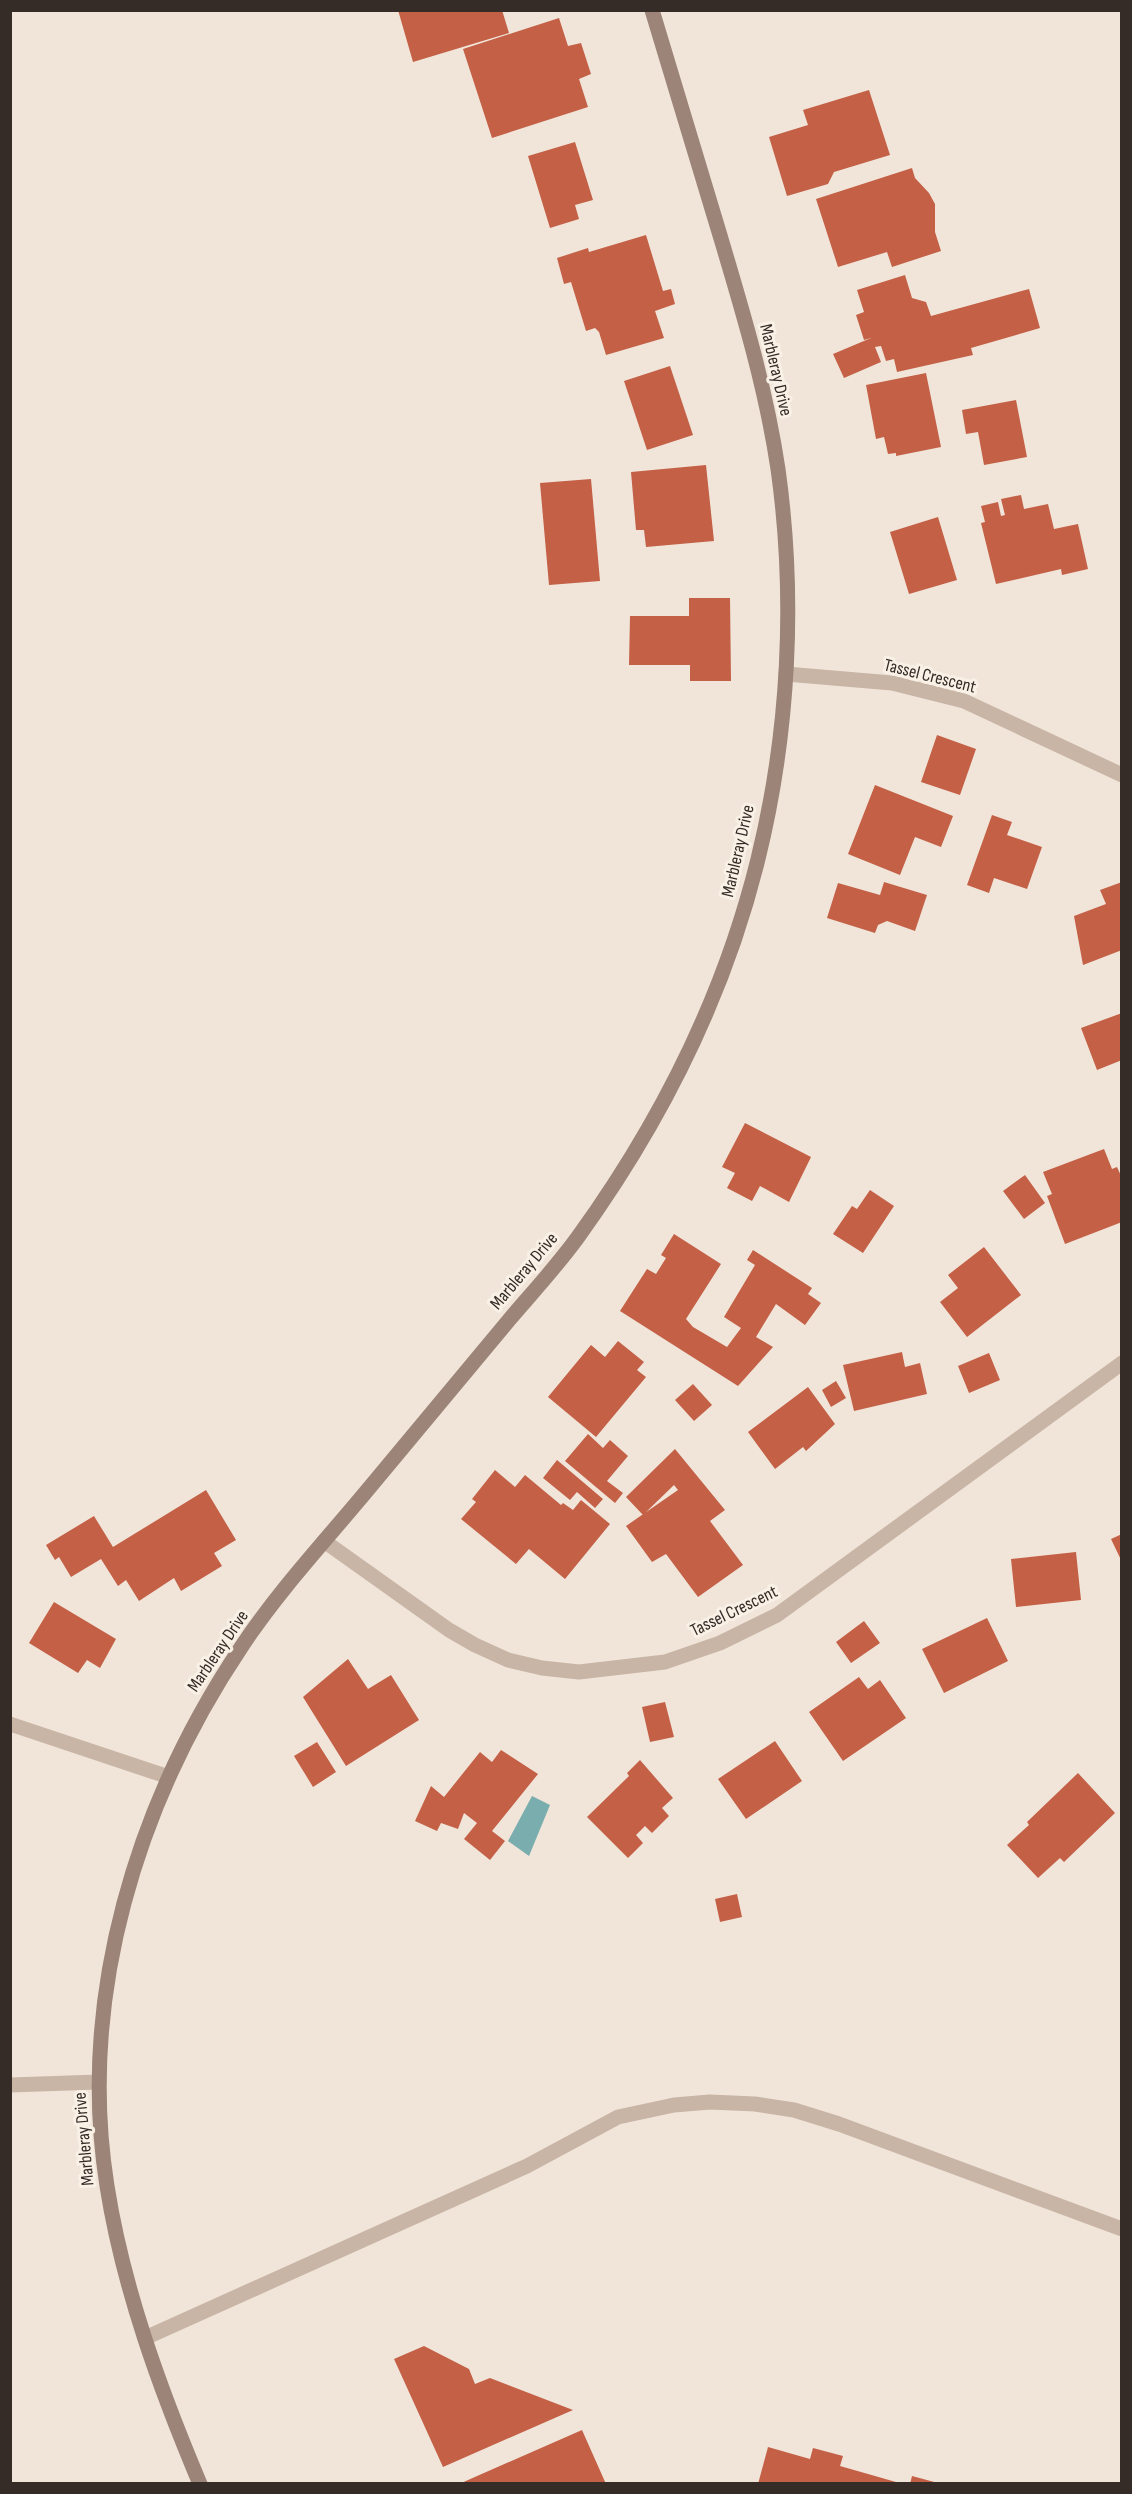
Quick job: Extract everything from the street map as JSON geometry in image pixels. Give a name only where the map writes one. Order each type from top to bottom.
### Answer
[{"type":"street","name":"Marbleray Drive","points":[[200,2484],[145,2338],[121,2252],[107,2184],[99,2082],[102,2026],[116,1938],[133,1873],[153,1812],[195,1721],[245,1641],[324,1541],[574,1243],[635,1153],[664,1103],[719,986],[742,918],[759,854],[777,764],[786,674],[787,557],[773,444],[747,325],[652,10]]},
{"type":"street","name":"Tassel Crescent","points":[[786,674],[892,683],[964,702],[1122,775]]},
{"type":"street","name":"Tassel Crescent","points":[[324,1541],[449,1630],[508,1660],[579,1672],[665,1662],[720,1643],[777,1615],[1122,1363]]},
{"type":"street","points":[[10,1724],[169,1777]]},
{"type":"street","points":[[10,2085],[99,2082]]},
{"type":"street","points":[[145,2338],[527,2166],[618,2117],[674,2105],[710,2102],[755,2104],[794,2110],[1122,2229]]},
{"type":"water","points":[[532,1796],[550,1805],[529,1856],[508,1841]]},
{"type":"building","points":[[398,10],[502,10],[509,33],[413,62]]},
{"type":"building","points":[[559,18],[568,46],[581,43],[591,74],[579,79],[588,107],[492,138],[463,49]]},
{"type":"building","points":[[869,90],[890,155],[834,172],[828,184],[787,196],[769,137],[808,125],[803,110]]},
{"type":"building","points":[[575,142],[593,200],[575,205],[579,219],[550,228],[528,156]]},
{"type":"building","points":[[912,168],[915,178],[929,193],[935,204],[935,232],[941,251],[892,267],[887,252],[838,267],[816,199]]},
{"type":"building","points":[[646,235],[663,291],[671,289],[675,304],[655,311],[664,338],[606,355],[599,332],[595,328],[586,331],[571,282],[564,284],[557,258],[588,248],[589,252]]},
{"type":"building","points":[[905,275],[912,298],[926,302],[931,316],[1029,289],[1040,328],[971,348],[973,355],[897,372],[894,359],[886,361],[881,346],[875,347],[881,362],[844,378],[833,354],[871,338],[864,340],[856,315],[864,312],[857,290]]},
{"type":"building","points":[[670,366],[693,435],[647,450],[624,381]]},
{"type":"building","points":[[926,373],[941,447],[896,456],[896,453],[888,454],[884,437],[876,439],[866,385]]},
{"type":"building","points":[[1016,400],[1027,457],[984,465],[978,432],[966,434],[962,410]]},
{"type":"building","points":[[706,465],[714,541],[646,547],[644,530],[636,530],[631,472]]},
{"type":"building","points":[[591,479],[600,581],[549,585],[540,483]]},
{"type":"building","points":[[1021,495],[1024,509],[1048,504],[1054,529],[1078,524],[1088,569],[1062,575],[1061,569],[996,584],[981,523],[985,522],[981,506],[998,502],[1001,516],[1005,515],[1001,499]]},
{"type":"building","points":[[938,517],[957,580],[909,594],[890,532]]},
{"type":"building","points":[[689,598],[730,598],[731,681],[690,681],[690,665],[629,665],[630,616],[689,616]]},
{"type":"building","points":[[937,735],[976,749],[960,795],[921,782]]},
{"type":"building","points":[[875,785],[953,816],[941,847],[915,837],[900,875],[848,854]]},
{"type":"building","points":[[992,815],[1012,822],[1007,835],[1042,847],[1027,889],[994,878],[989,893],[967,885]]},
{"type":"building","points":[[884,882],[927,895],[915,931],[887,921],[878,925],[875,933],[827,918],[838,883],[880,895]]},
{"type":"building","points":[[1122,882],[1122,950],[1083,965],[1074,916],[1106,904],[1100,890]]},
{"type":"building","points":[[1122,1013],[1122,1060],[1097,1070],[1081,1028]]},
{"type":"building","points":[[745,1123],[811,1157],[789,1202],[760,1186],[752,1201],[727,1188],[735,1173],[722,1167]]},
{"type":"building","points":[[1104,1149],[1112,1169],[1117,1167],[1122,1178],[1122,1222],[1065,1244],[1047,1196],[1052,1194],[1043,1172]]},
{"type":"building","points":[[1025,1175],[1045,1203],[1024,1219],[1003,1191]]},
{"type":"building","points":[[870,1190],[894,1206],[863,1253],[833,1234],[852,1206],[857,1209]]},
{"type":"building","points":[[674,1234],[721,1264],[686,1319],[693,1327],[727,1347],[741,1328],[724,1317],[755,1265],[747,1260],[753,1250],[812,1288],[808,1294],[821,1303],[805,1325],[776,1304],[756,1337],[773,1347],[738,1386],[620,1311],[647,1269],[656,1274],[666,1258],[661,1255]]},
{"type":"building","points":[[984,1247],[1021,1295],[967,1337],[940,1302],[958,1288],[948,1275]]},
{"type":"building","points":[[618,1341],[644,1362],[637,1370],[646,1377],[596,1437],[548,1397],[591,1345],[605,1357]]},
{"type":"building","points":[[902,1352],[905,1367],[920,1363],[927,1394],[854,1411],[843,1365]]},
{"type":"building","points":[[989,1353],[1000,1380],[969,1393],[958,1366]]},
{"type":"building","points":[[836,1381],[846,1398],[831,1407],[822,1390]]},
{"type":"building","points":[[693,1384],[712,1405],[694,1421],[675,1400]]},
{"type":"building","points":[[808,1387],[835,1424],[806,1451],[803,1447],[775,1469],[748,1432]]},
{"type":"building","points":[[588,1434],[603,1448],[610,1440],[628,1456],[607,1481],[623,1493],[615,1503],[565,1461]]},
{"type":"building","points":[[675,1449],[725,1510],[710,1521],[743,1565],[698,1597],[666,1554],[652,1562],[626,1526],[643,1515],[626,1497]],"holes":[[[674,1485],[678,1490],[646,1512]]]},
{"type":"building","points":[[557,1460],[603,1499],[595,1508],[577,1492],[570,1500],[543,1478]]},
{"type":"building","points":[[495,1470],[515,1487],[525,1475],[561,1505],[563,1503],[573,1510],[581,1500],[610,1524],[565,1579],[529,1549],[516,1564],[461,1519],[476,1502],[472,1499]]},
{"type":"building","points":[[206,1490],[236,1540],[214,1553],[222,1566],[181,1591],[174,1578],[139,1601],[126,1580],[118,1586],[101,1559],[71,1577],[59,1557],[55,1560],[46,1545],[94,1516],[113,1547]]},
{"type":"building","points":[[1122,1534],[1122,1562],[1111,1539]]},
{"type":"building","points":[[1076,1552],[1081,1600],[1016,1607],[1011,1559]]},
{"type":"building","points":[[54,1602],[116,1639],[100,1668],[87,1660],[78,1673],[29,1643]]},
{"type":"building","points":[[987,1618],[1008,1661],[944,1693],[922,1649]]},
{"type":"building","points":[[864,1621],[880,1643],[851,1663],[836,1642]]},
{"type":"building","points":[[348,1659],[368,1689],[391,1675],[419,1720],[346,1766],[303,1697]]},
{"type":"building","points":[[859,1677],[868,1689],[880,1680],[906,1718],[843,1761],[809,1712]]},
{"type":"building","points":[[665,1702],[674,1737],[650,1742],[642,1707]]},
{"type":"building","points":[[775,1741],[802,1781],[746,1819],[718,1779]]},
{"type":"building","points":[[317,1742],[336,1772],[313,1787],[294,1756]]},
{"type":"building","points":[[501,1750],[538,1774],[492,1831],[505,1841],[490,1860],[464,1839],[477,1823],[464,1813],[458,1829],[441,1823],[437,1831],[415,1821],[431,1786],[444,1797],[480,1752],[492,1762]]},
{"type":"building","points":[[640,1760],[673,1798],[662,1808],[669,1816],[652,1833],[645,1826],[636,1835],[643,1843],[628,1858],[587,1817],[629,1776],[627,1773]]},
{"type":"building","points":[[1078,1773],[1115,1813],[1064,1862],[1060,1858],[1038,1878],[1007,1845],[1029,1825],[1027,1822]]},
{"type":"building","points":[[737,1894],[742,1917],[720,1922],[715,1899]]},
{"type":"building","points":[[424,2346],[469,2369],[475,2384],[490,2378],[573,2410],[443,2467],[394,2359]]},
{"type":"building","points":[[582,2430],[606,2484],[459,2484]]},
{"type":"building","points":[[768,2447],[810,2459],[813,2448],[843,2456],[840,2466],[903,2484],[758,2484]]},
{"type":"building","points":[[912,2476],[938,2483],[938,2484],[910,2484]]}]
